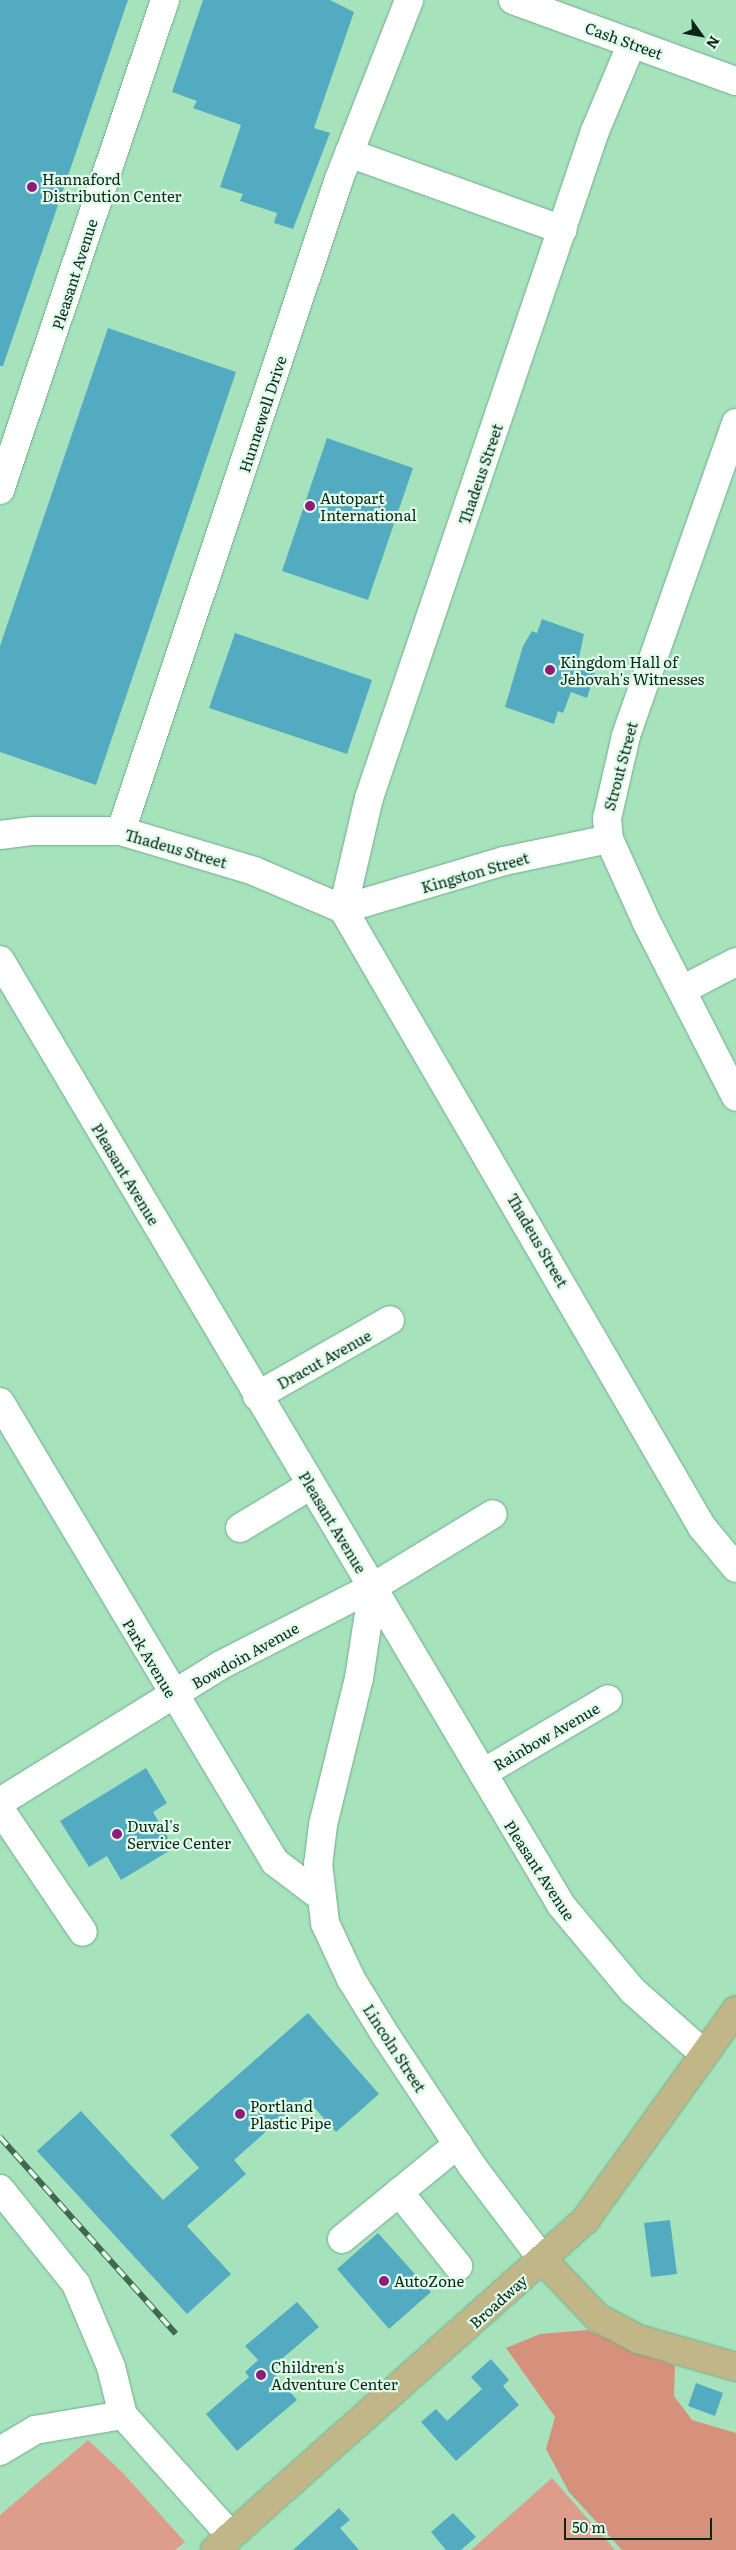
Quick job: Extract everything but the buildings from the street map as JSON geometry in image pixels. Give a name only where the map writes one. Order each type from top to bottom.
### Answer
[{"type":"main road","name":"Broadway","points":[[223,2543],[543,2260],[597,2207],[736,2010]]},
{"type":"main road","name":"Lincoln Street","points":[[543,2260],[597,2317],[638,2338],[736,2367]]},
{"type":"street","name":"Pleasant Avenue","points":[[0,490],[165,0]]},
{"type":"street","name":"Hunnewell Drive","points":[[121,831],[349,153],[409,0]]},
{"type":"street","name":"Cash Street","points":[[513,0],[736,81]]},
{"type":"street","name":"Thadeus Street","points":[[343,909],[369,798],[564,230],[595,131],[632,43]]},
{"type":"street","points":[[349,153],[564,230]]},
{"type":"street","name":"Strout Street","points":[[736,423],[626,736],[609,802],[609,839],[736,1097]]},
{"type":"street","name":"Thadeus Street","points":[[0,835],[33,831],[121,831],[254,871],[343,909],[702,1527],[736,1568]]},
{"type":"street","name":"Kingston Street","points":[[343,909],[504,861],[609,839]]},
{"type":"street","name":"Pleasant Avenue","points":[[0,960],[257,1396],[483,1773],[514,1831],[587,1941],[666,2024],[704,2054]]},
{"type":"street","points":[[682,990],[736,962]]},
{"type":"street","name":"Dracut Avenue","points":[[257,1396],[390,1320]]},
{"type":"street","name":"Park Avenue","points":[[0,1402],[173,1696],[275,1862],[320,1896]]},
{"type":"street","points":[[240,1528],[311,1484]]},
{"type":"street","name":"Bowdoin Avenue","points":[[0,1802],[62,1760],[173,1696],[221,1665],[372,1587],[493,1514]]},
{"type":"street","name":"Lincoln Street","points":[[372,1587],[359,1678],[328,1790],[318,1864],[320,1896],[326,1923],[351,1979],[458,2144],[543,2260]]},
{"type":"street","name":"Rainbow Avenue","points":[[483,1773],[608,1699]]},
{"type":"street","points":[[0,1808],[83,1932]]},
{"type":"street","points":[[342,2239],[458,2144]]},
{"type":"street","points":[[0,2189],[76,2284],[111,2367],[123,2415],[223,2543]]},
{"type":"street","points":[[399,2192],[458,2266]]},
{"type":"street","points":[[0,2450],[35,2430],[123,2415]]},
{"type":"shaded area","points":[[587,2330],[675,2366],[674,2396],[692,2420],[736,2433],[736,2550],[622,2550],[569,2492],[546,2449],[555,2417],[506,2348],[540,2334]]},
{"type":"shaded area","points":[[88,2440],[123,2473],[185,2542],[175,2550],[0,2550],[0,2515]]},
{"type":"shaded area","points":[[552,2478],[615,2550],[471,2550]]},
{"type":"railway","points":[[0,2137],[176,2334]]},
{"type":"place","name":"Hannaford Distribution Center","points":[[32,187]]},
{"type":"place","name":"Autopart International","points":[[310,506]]},
{"type":"place","name":"Kingdom Hall of Jehovah's Witnesses","points":[[550,670]]},
{"type":"place","name":"Duval's Service Center","points":[[117,1834]]},
{"type":"place","name":"Portland Plastic Pipe","points":[[240,2114]]},
{"type":"place","name":"AutoZone","points":[[384,2281]]},
{"type":"place","name":"Children's Adventure Center","points":[[261,2375]]}]
